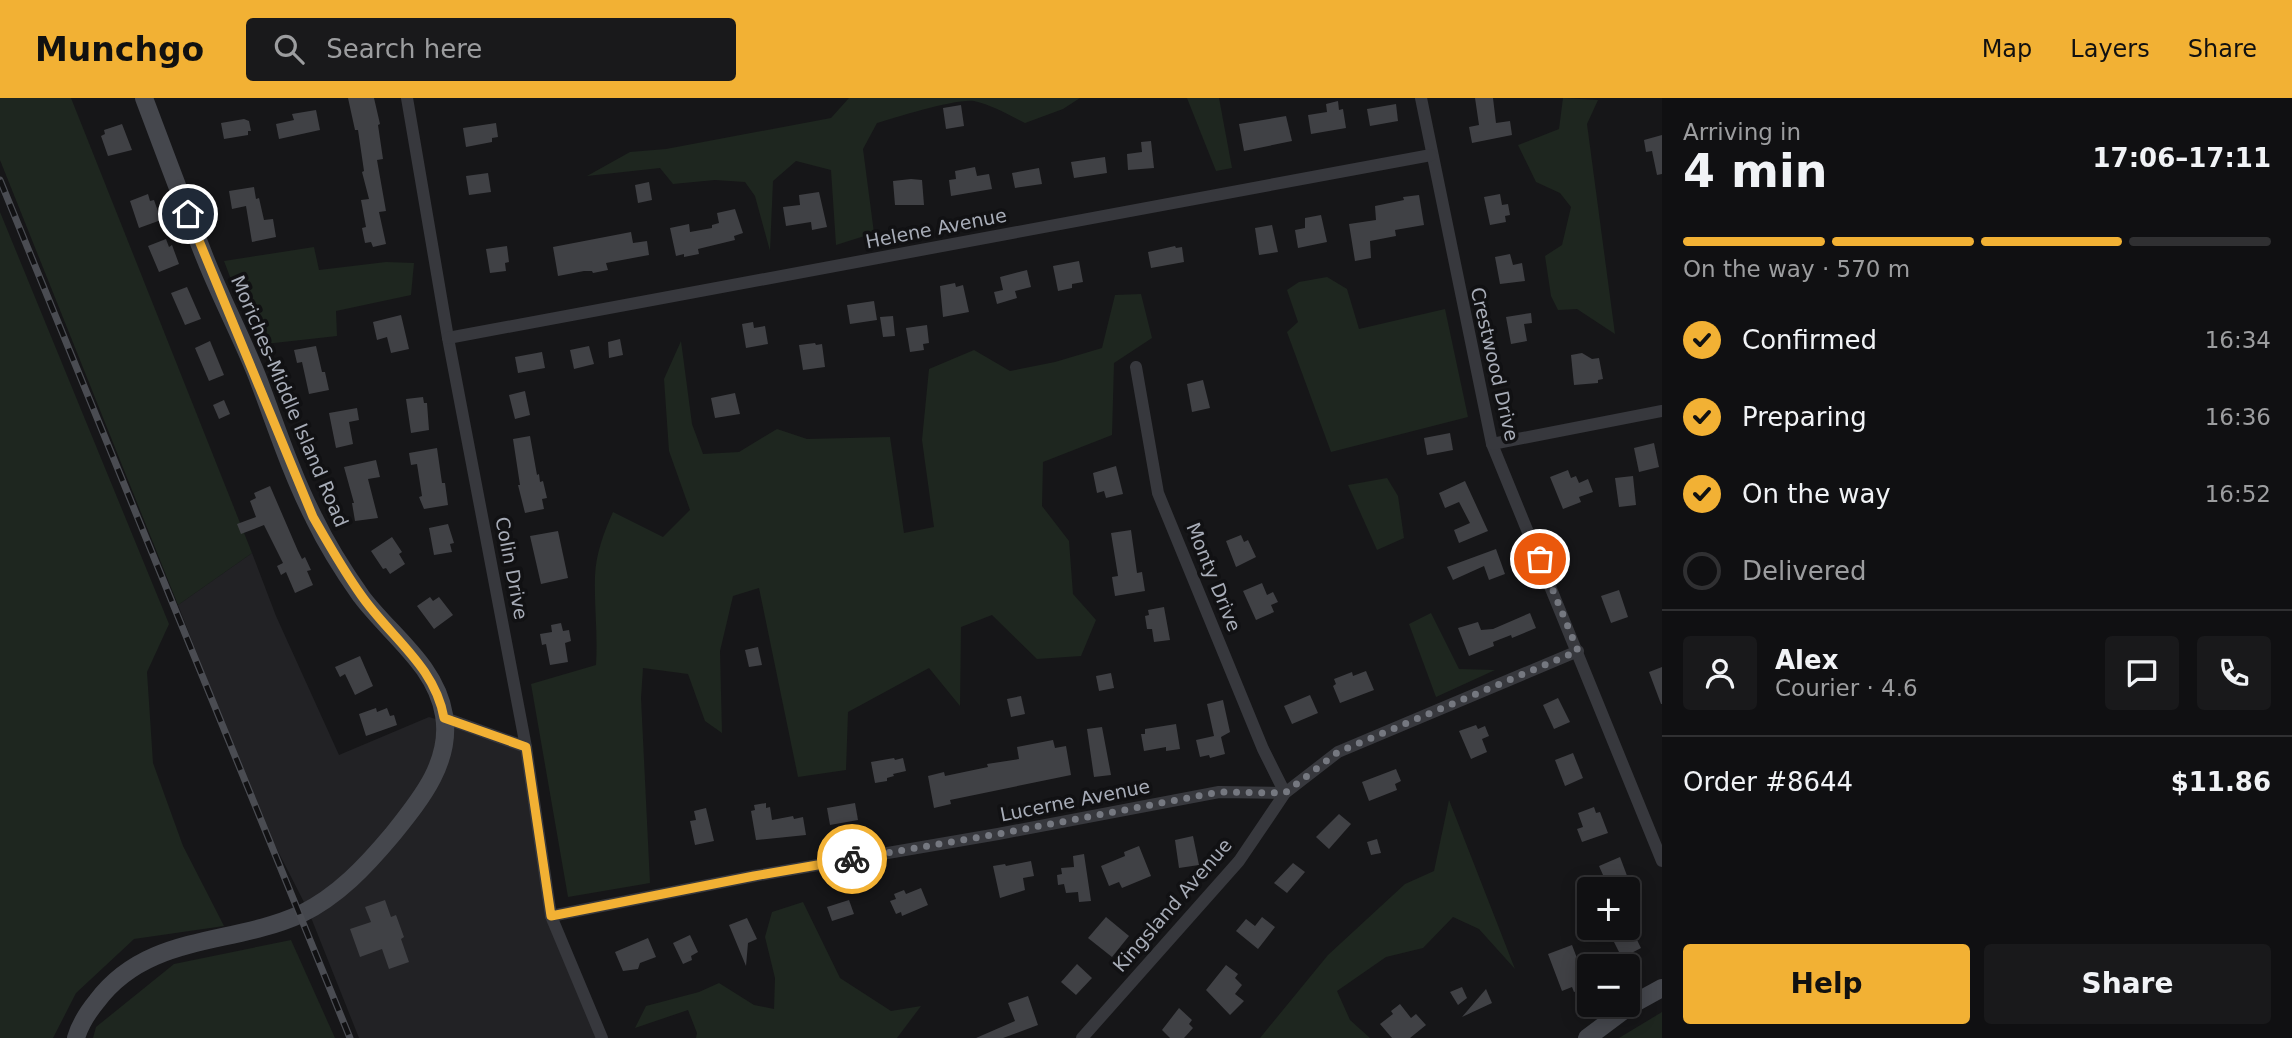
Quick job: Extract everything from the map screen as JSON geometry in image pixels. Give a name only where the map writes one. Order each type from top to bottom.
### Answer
[{"type":"main road","name":"Moriches-Middle Island Road","points":[[76,1038],[89,1012],[108,986],[150,957],[200,941],[284,921],[324,902],[338,891],[382,847],[427,788],[441,759],[445,737],[440,699],[426,672],[362,597],[313,517],[246,351],[206,261],[144,98]]},
{"type":"main road","points":[[1587,1038],[1631,1005],[1662,988]]},
{"type":"street","name":"Colin Drive","points":[[407,98],[448,338],[526,747],[551,916],[602,1038]]},
{"type":"street","name":"Crestwood Drive","points":[[1421,98],[1492,444],[1662,861]]},
{"type":"street","name":"Helene Avenue","points":[[448,338],[1431,155]]},
{"type":"street","name":"Monty Drive","points":[[1136,366],[1158,493],[1264,750],[1285,793]]},
{"type":"street","points":[[1492,444],[1662,411]]},
{"type":"street","points":[[1285,793],[1338,752],[1578,651]]},
{"type":"street","points":[[444,718],[526,747]]},
{"type":"street","name":"Lucerne Avenue","points":[[551,916],[754,876],[1219,792],[1285,793]]},
{"type":"street","name":"Kingsland Avenue","points":[[1082,1038],[1239,861],[1285,793]]},
{"type":"shaded area","points":[[0,98],[71,98],[252,553],[178,605],[0,160]]},
{"type":"shaded area","points":[[849,98],[1080,98],[1063,109],[1025,123],[987,105],[966,101],[877,123],[863,149],[874,233],[836,245],[831,170],[796,161],[773,181],[770,251],[755,196],[745,182],[715,180],[673,184],[660,168],[587,176],[630,152],[666,149],[831,118]]},
{"type":"shaded area","points":[[1187,98],[1219,98],[1232,168],[1216,171]]},
{"type":"shaded area","points":[[1563,98],[1598,100],[1587,124],[1615,334],[1577,309],[1558,310],[1551,296],[1545,256],[1562,245],[1571,207],[1560,193],[1536,182],[1518,145],[1559,129]]},
{"type":"shaded area","points":[[0,212],[169,624],[147,672],[153,763],[183,846],[224,926],[134,939],[76,993],[53,1038],[0,1038]]},
{"type":"shaded area","points":[[314,247],[319,270],[386,262],[414,263],[411,295],[336,311],[337,336],[256,345],[224,261]]},
{"type":"shaded area","points":[[1327,277],[1347,289],[1359,329],[1445,309],[1468,417],[1331,452],[1287,332],[1298,322],[1287,290],[1299,282]]},
{"type":"shaded area","points":[[1141,294],[1152,338],[1114,363],[1112,435],[1043,462],[1042,506],[1069,541],[1073,594],[1096,620],[1081,656],[1037,659],[992,615],[961,627],[960,706],[929,668],[848,712],[846,770],[798,777],[759,588],[733,596],[720,651],[722,733],[705,721],[688,674],[643,668],[641,698],[650,883],[568,897],[531,684],[596,665],[596,567],[601,543],[613,512],[663,537],[690,510],[669,451],[664,379],[681,341],[692,424],[703,454],[739,452],[777,429],[807,439],[890,437],[904,533],[934,527],[922,440],[929,369],[974,350],[1010,371],[1055,362],[1102,348],[1115,295]]},
{"type":"shaded area","points":[[1387,478],[1398,496],[1404,538],[1377,550],[1348,485]]},
{"type":"shaded area","points":[[252,553],[276,616],[339,755],[429,717],[526,747],[551,916],[602,1038],[359,1038],[308,910],[261,818],[178,605]]},
{"type":"shaded area","points":[[1431,613],[1459,669],[1495,670],[1436,697],[1409,624]]},
{"type":"shaded area","points":[[1449,800],[1515,969],[1479,929],[1453,917],[1423,948],[1386,957],[1337,991],[1350,1020],[1370,1038],[1260,1038],[1328,955],[1405,884],[1434,871]]},
{"type":"shaded area","points":[[803,902],[840,978],[891,1011],[921,1006],[897,1038],[696,1038],[697,1033],[688,1010],[635,1028],[646,1006],[699,992],[719,983],[754,1005],[774,1009],[775,978],[765,937],[772,912]]},
{"type":"shaded area","points":[[291,940],[335,1038],[93,1038],[96,1027],[174,964]]},
{"type":"shaded area","points":[[1662,1012],[1662,1038],[1619,1038]]},
{"type":"building","points":[[348,98],[374,98],[380,124],[383,159],[377,160],[386,211],[379,212],[386,244],[373,247],[371,242],[365,243],[362,228],[366,227],[361,200],[369,199],[362,172],[358,130],[355,130]]},
{"type":"building","points":[[1475,98],[1493,98],[1496,123],[1510,121],[1512,135],[1472,143],[1469,127],[1479,125]]},
{"type":"building","points":[[1338,101],[1339,110],[1343,109],[1346,128],[1311,134],[1308,115],[1327,112],[1326,104]]},
{"type":"building","points":[[1396,104],[1398,121],[1370,126],[1367,109]]},
{"type":"building","points":[[961,105],[964,126],[946,129],[943,108]]},
{"type":"building","points":[[316,110],[320,130],[279,139],[276,124],[294,120],[292,114]]},
{"type":"building","points":[[1286,116],[1292,141],[1244,151],[1239,124]]},
{"type":"building","points":[[244,119],[249,121],[251,131],[248,131],[248,135],[224,139],[221,123]]},
{"type":"building","points":[[496,123],[498,137],[492,138],[492,142],[466,147],[463,128]]},
{"type":"building","points":[[122,124],[132,150],[108,156],[101,136],[105,134],[104,130]]},
{"type":"building","points":[[1662,135],[1662,174],[1657,175],[1652,151],[1646,152],[1644,140]]},
{"type":"building","points":[[1151,141],[1154,168],[1128,170],[1127,154],[1142,152],[1141,142]]},
{"type":"building","points":[[1105,157],[1107,173],[1074,178],[1071,162]]},
{"type":"building","points":[[975,167],[977,176],[989,174],[992,189],[951,196],[949,180],[956,179],[955,171]]},
{"type":"building","points":[[1039,168],[1042,184],[1015,188],[1012,173]]},
{"type":"building","points":[[488,173],[491,192],[469,195],[466,176]]},
{"type":"building","points":[[922,180],[924,205],[895,205],[893,181]]},
{"type":"building","points":[[649,182],[652,200],[638,203],[635,185]]},
{"type":"building","points":[[254,187],[264,220],[273,219],[276,237],[252,242],[246,206],[232,209],[229,191]]},
{"type":"building","points":[[819,192],[827,227],[812,230],[811,222],[786,226],[783,207],[800,205],[799,195]]},
{"type":"building","points":[[148,194],[150,201],[154,200],[161,220],[139,228],[130,201]]},
{"type":"building","points":[[1500,194],[1502,205],[1508,204],[1510,215],[1505,216],[1506,222],[1490,225],[1484,197]]},
{"type":"building","points":[[1419,195],[1424,225],[1395,230],[1396,236],[1370,241],[1371,258],[1355,261],[1349,224],[1376,220],[1375,206]]},
{"type":"building","points":[[735,209],[743,233],[734,236],[735,240],[698,249],[699,254],[676,256],[670,228],[689,224],[690,232],[712,228],[712,225],[719,223],[717,213]]},
{"type":"building","points":[[1321,215],[1327,242],[1298,248],[1295,230],[1305,228],[1305,218]]},
{"type":"building","points":[[1272,225],[1278,252],[1259,255],[1255,228]]},
{"type":"building","points":[[631,232],[633,243],[647,241],[649,255],[606,263],[608,270],[558,276],[553,247]]},
{"type":"building","points":[[166,239],[169,247],[172,245],[179,264],[159,272],[148,246]]},
{"type":"building","points":[[507,246],[509,262],[505,263],[506,271],[490,273],[486,249]]},
{"type":"building","points":[[1182,247],[1184,262],[1151,268],[1148,252]]},
{"type":"building","points":[[1510,254],[1513,265],[1522,263],[1525,281],[1500,284],[1495,257]]},
{"type":"building","points":[[1079,261],[1083,282],[1058,291],[1053,266]]},
{"type":"building","points":[[1027,270],[1031,287],[1015,291],[1017,298],[997,304],[994,292],[1003,290],[1000,277]]},
{"type":"building","points":[[955,283],[956,287],[963,285],[969,312],[943,317],[940,286]]},
{"type":"building","points":[[187,287],[201,319],[185,325],[171,293]]},
{"type":"building","points":[[874,301],[877,320],[850,324],[847,305]]},
{"type":"building","points":[[1531,313],[1532,323],[1524,324],[1527,341],[1511,344],[1506,317]]},
{"type":"building","points":[[401,315],[409,349],[391,353],[387,337],[377,340],[373,322]]},
{"type":"building","points":[[893,316],[895,336],[883,337],[880,317]]},
{"type":"building","points":[[753,322],[754,328],[765,326],[768,344],[746,348],[742,324]]},
{"type":"building","points":[[927,325],[929,343],[923,344],[924,350],[910,352],[906,328]]},
{"type":"building","points":[[620,339],[623,355],[609,358],[608,342]]},
{"type":"building","points":[[210,341],[224,375],[209,381],[195,348]]},
{"type":"building","points":[[822,344],[825,367],[803,370],[799,345]]},
{"type":"building","points":[[316,346],[329,390],[309,394],[302,362],[297,363],[294,350]]},
{"type":"building","points":[[589,346],[594,364],[574,369],[570,350]]},
{"type":"building","points":[[542,352],[545,368],[518,373],[515,357]]},
{"type":"building","points":[[1582,353],[1592,359],[1599,358],[1603,379],[1598,380],[1598,383],[1574,385],[1571,355]]},
{"type":"building","points":[[1203,380],[1210,408],[1192,412],[1187,384]]},
{"type":"building","points":[[525,391],[530,415],[515,419],[509,395]]},
{"type":"building","points":[[735,393],[740,414],[715,418],[711,398]]},
{"type":"building","points":[[423,397],[424,403],[427,403],[429,430],[411,433],[406,399]]},
{"type":"building","points":[[224,400],[230,414],[219,419],[213,405]]},
{"type":"building","points":[[357,408],[359,420],[349,422],[353,444],[336,448],[329,413]]},
{"type":"building","points":[[1450,433],[1453,450],[1427,455],[1424,438]]},
{"type":"building","points":[[530,436],[537,475],[539,474],[540,482],[543,481],[547,498],[542,499],[544,509],[525,513],[518,485],[513,439]]},
{"type":"building","points":[[1654,443],[1659,467],[1639,472],[1634,448]]},
{"type":"building","points":[[437,448],[448,505],[424,509],[419,497],[422,496],[417,464],[411,465],[409,453]]},
{"type":"building","points":[[376,460],[380,477],[368,479],[378,518],[355,521],[354,503],[344,467]]},
{"type":"building","points":[[1116,466],[1123,494],[1106,498],[1104,491],[1097,493],[1093,473]]},
{"type":"building","points":[[1568,470],[1571,478],[1576,476],[1579,483],[1588,479],[1593,492],[1579,497],[1581,502],[1563,509],[1550,477]]},
{"type":"building","points":[[1633,476],[1636,505],[1619,507],[1615,478]]},
{"type":"building","points":[[1465,481],[1488,531],[1459,543],[1454,530],[1470,523],[1459,502],[1445,508],[1439,493]]},
{"type":"building","points":[[270,486],[298,551],[302,559],[305,557],[311,570],[307,571],[313,585],[295,593],[286,572],[281,575],[277,566],[283,563],[264,525],[241,534],[237,524],[256,517],[250,501],[256,498],[254,493]]},
{"type":"building","points":[[448,524],[454,543],[450,544],[452,552],[434,555],[429,528]]},
{"type":"building","points":[[1131,530],[1137,573],[1142,572],[1145,591],[1115,596],[1112,577],[1118,576],[1111,533]]},
{"type":"building","points":[[558,531],[568,578],[541,584],[530,536]]},
{"type":"building","points":[[1241,535],[1244,542],[1248,540],[1256,557],[1236,567],[1226,541]]},
{"type":"building","points":[[392,537],[402,552],[399,554],[405,564],[390,574],[386,568],[383,569],[371,551]]},
{"type":"building","points":[[1496,549],[1505,574],[1489,580],[1484,566],[1453,580],[1447,567]]},
{"type":"building","points":[[1262,583],[1267,595],[1273,592],[1278,602],[1271,605],[1274,612],[1256,620],[1243,591]]},
{"type":"building","points":[[1619,590],[1628,617],[1611,623],[1601,596]]},
{"type":"building","points":[[430,597],[433,601],[439,597],[453,615],[434,629],[417,606]]},
{"type":"building","points":[[1164,607],[1170,640],[1154,642],[1152,629],[1147,629],[1145,616],[1149,615],[1148,610]]},
{"type":"building","points":[[1530,613],[1536,628],[1493,642],[1494,646],[1469,656],[1458,628],[1478,622],[1481,630],[1493,629]]},
{"type":"building","points":[[561,623],[563,631],[569,630],[571,641],[565,643],[568,662],[550,665],[546,644],[542,645],[540,634],[552,632],[551,625]]},
{"type":"building","points":[[758,647],[762,665],[749,667],[745,650]]},
{"type":"building","points":[[360,656],[373,686],[355,695],[345,674],[340,677],[335,667]]},
{"type":"building","points":[[1662,667],[1662,704],[1661,704],[1649,672]]},
{"type":"building","points":[[1366,671],[1374,690],[1340,703],[1333,686],[1336,684],[1334,679],[1352,672],[1353,676]]},
{"type":"building","points":[[1111,673],[1114,688],[1099,691],[1096,676]]},
{"type":"building","points":[[1310,695],[1318,713],[1292,724],[1284,706]]},
{"type":"building","points":[[1021,696],[1025,714],[1011,717],[1007,699]]},
{"type":"building","points":[[1558,698],[1570,722],[1554,729],[1543,705]]},
{"type":"building","points":[[1223,700],[1230,732],[1221,737],[1225,754],[1210,758],[1209,755],[1200,757],[1196,740],[1214,736],[1207,704]]},
{"type":"building","points":[[376,708],[377,712],[387,708],[390,716],[394,715],[397,725],[366,736],[359,714]]},
{"type":"building","points":[[1176,724],[1180,749],[1166,751],[1166,747],[1144,751],[1141,734],[1145,734],[1145,729]]},
{"type":"building","points":[[1476,725],[1478,729],[1485,726],[1489,736],[1482,739],[1487,752],[1471,759],[1459,731]]},
{"type":"building","points":[[1102,727],[1111,775],[1094,777],[1087,729]]},
{"type":"building","points":[[1053,740],[1055,748],[1066,746],[1071,775],[950,800],[951,804],[934,808],[928,776],[944,772],[945,776],[988,767],[987,764],[1019,759],[1017,747]]},
{"type":"building","points":[[1573,753],[1583,778],[1565,786],[1555,760]]},
{"type":"building","points":[[903,758],[906,771],[893,774],[887,781],[875,783],[871,762]]},
{"type":"building","points":[[1396,769],[1401,781],[1395,784],[1397,790],[1369,801],[1362,782]]},
{"type":"building","points":[[766,803],[766,808],[770,807],[772,820],[803,817],[806,835],[756,840],[751,811],[755,810],[754,805]]},
{"type":"building","points":[[855,803],[858,820],[830,825],[827,808]]},
{"type":"building","points":[[1594,807],[1596,813],[1600,812],[1608,833],[1582,842],[1577,829],[1583,827],[1578,813]]},
{"type":"building","points":[[706,808],[714,841],[695,845],[690,821],[696,820],[694,811]]},
{"type":"building","points":[[1339,814],[1351,824],[1329,849],[1316,837]]},
{"type":"building","points":[[1193,836],[1199,865],[1179,868],[1175,840]]},
{"type":"building","points":[[1377,839],[1381,853],[1371,855],[1367,842]]},
{"type":"building","points":[[1139,846],[1151,876],[1122,888],[1119,882],[1109,886],[1101,866],[1125,856],[1124,852]]},
{"type":"building","points":[[1084,854],[1091,901],[1079,902],[1078,892],[1066,893],[1064,884],[1058,885],[1057,875],[1062,874],[1061,868],[1074,867],[1073,856]]},
{"type":"building","points":[[1620,857],[1628,877],[1598,877],[1603,875],[1599,866]]},
{"type":"building","points":[[1031,861],[1034,876],[1023,878],[1025,890],[1000,898],[993,866]]},
{"type":"building","points":[[1293,863],[1305,872],[1287,893],[1274,883]]},
{"type":"building","points":[[921,888],[928,905],[902,916],[901,912],[896,914],[890,901],[896,899],[894,894],[904,890],[906,894]]},
{"type":"building","points":[[385,900],[391,917],[396,915],[409,962],[389,969],[382,949],[360,957],[350,929],[371,922],[365,907]]},
{"type":"building","points":[[849,900],[854,914],[832,921],[827,907]]},
{"type":"building","points":[[1106,917],[1129,936],[1112,957],[1088,938]]},
{"type":"building","points":[[1262,917],[1275,927],[1258,949],[1236,931],[1246,919],[1255,926]]},
{"type":"building","points":[[747,918],[757,939],[748,943],[746,966],[729,925]]},
{"type":"building","points":[[690,935],[698,952],[691,956],[692,960],[683,964],[673,943]]},
{"type":"building","points":[[648,938],[656,957],[640,963],[638,969],[623,971],[615,952]]},
{"type":"building","points":[[1637,940],[1641,948],[1630,954],[1620,954],[1614,942]]},
{"type":"building","points":[[1572,945],[1577,958],[1577,991],[1574,992],[1572,987],[1562,991],[1548,954]]},
{"type":"building","points":[[1077,964],[1092,978],[1076,995],[1061,982]]},
{"type":"building","points":[[1226,965],[1238,974],[1235,978],[1242,985],[1235,994],[1244,1001],[1230,1015],[1206,990]]},
{"type":"building","points":[[1462,987],[1467,998],[1458,1005],[1450,992]]},
{"type":"building","points":[[1486,989],[1492,1003],[1462,1017]]},
{"type":"building","points":[[1028,996],[1038,1025],[1003,1038],[976,1038],[1015,1021],[1008,1003]]},
{"type":"building","points":[[1400,1004],[1411,1018],[1416,1014],[1426,1025],[1410,1038],[1392,1038],[1380,1024],[1393,1014],[1391,1011]]},
{"type":"building","points":[[1179,1008],[1192,1020],[1189,1024],[1193,1028],[1184,1038],[1170,1038],[1162,1030]]},
{"type":"railway","points":[[0,180],[350,1038]]},
{"type":"way so far","points":[[852,859],[1219,792],[1285,793],[1338,752],[1578,651],[1540,559]]},
{"type":"route","points":[[188,214],[313,517],[339,562],[362,597],[426,672],[440,699],[444,718],[526,747],[551,916],[852,859]]}]
